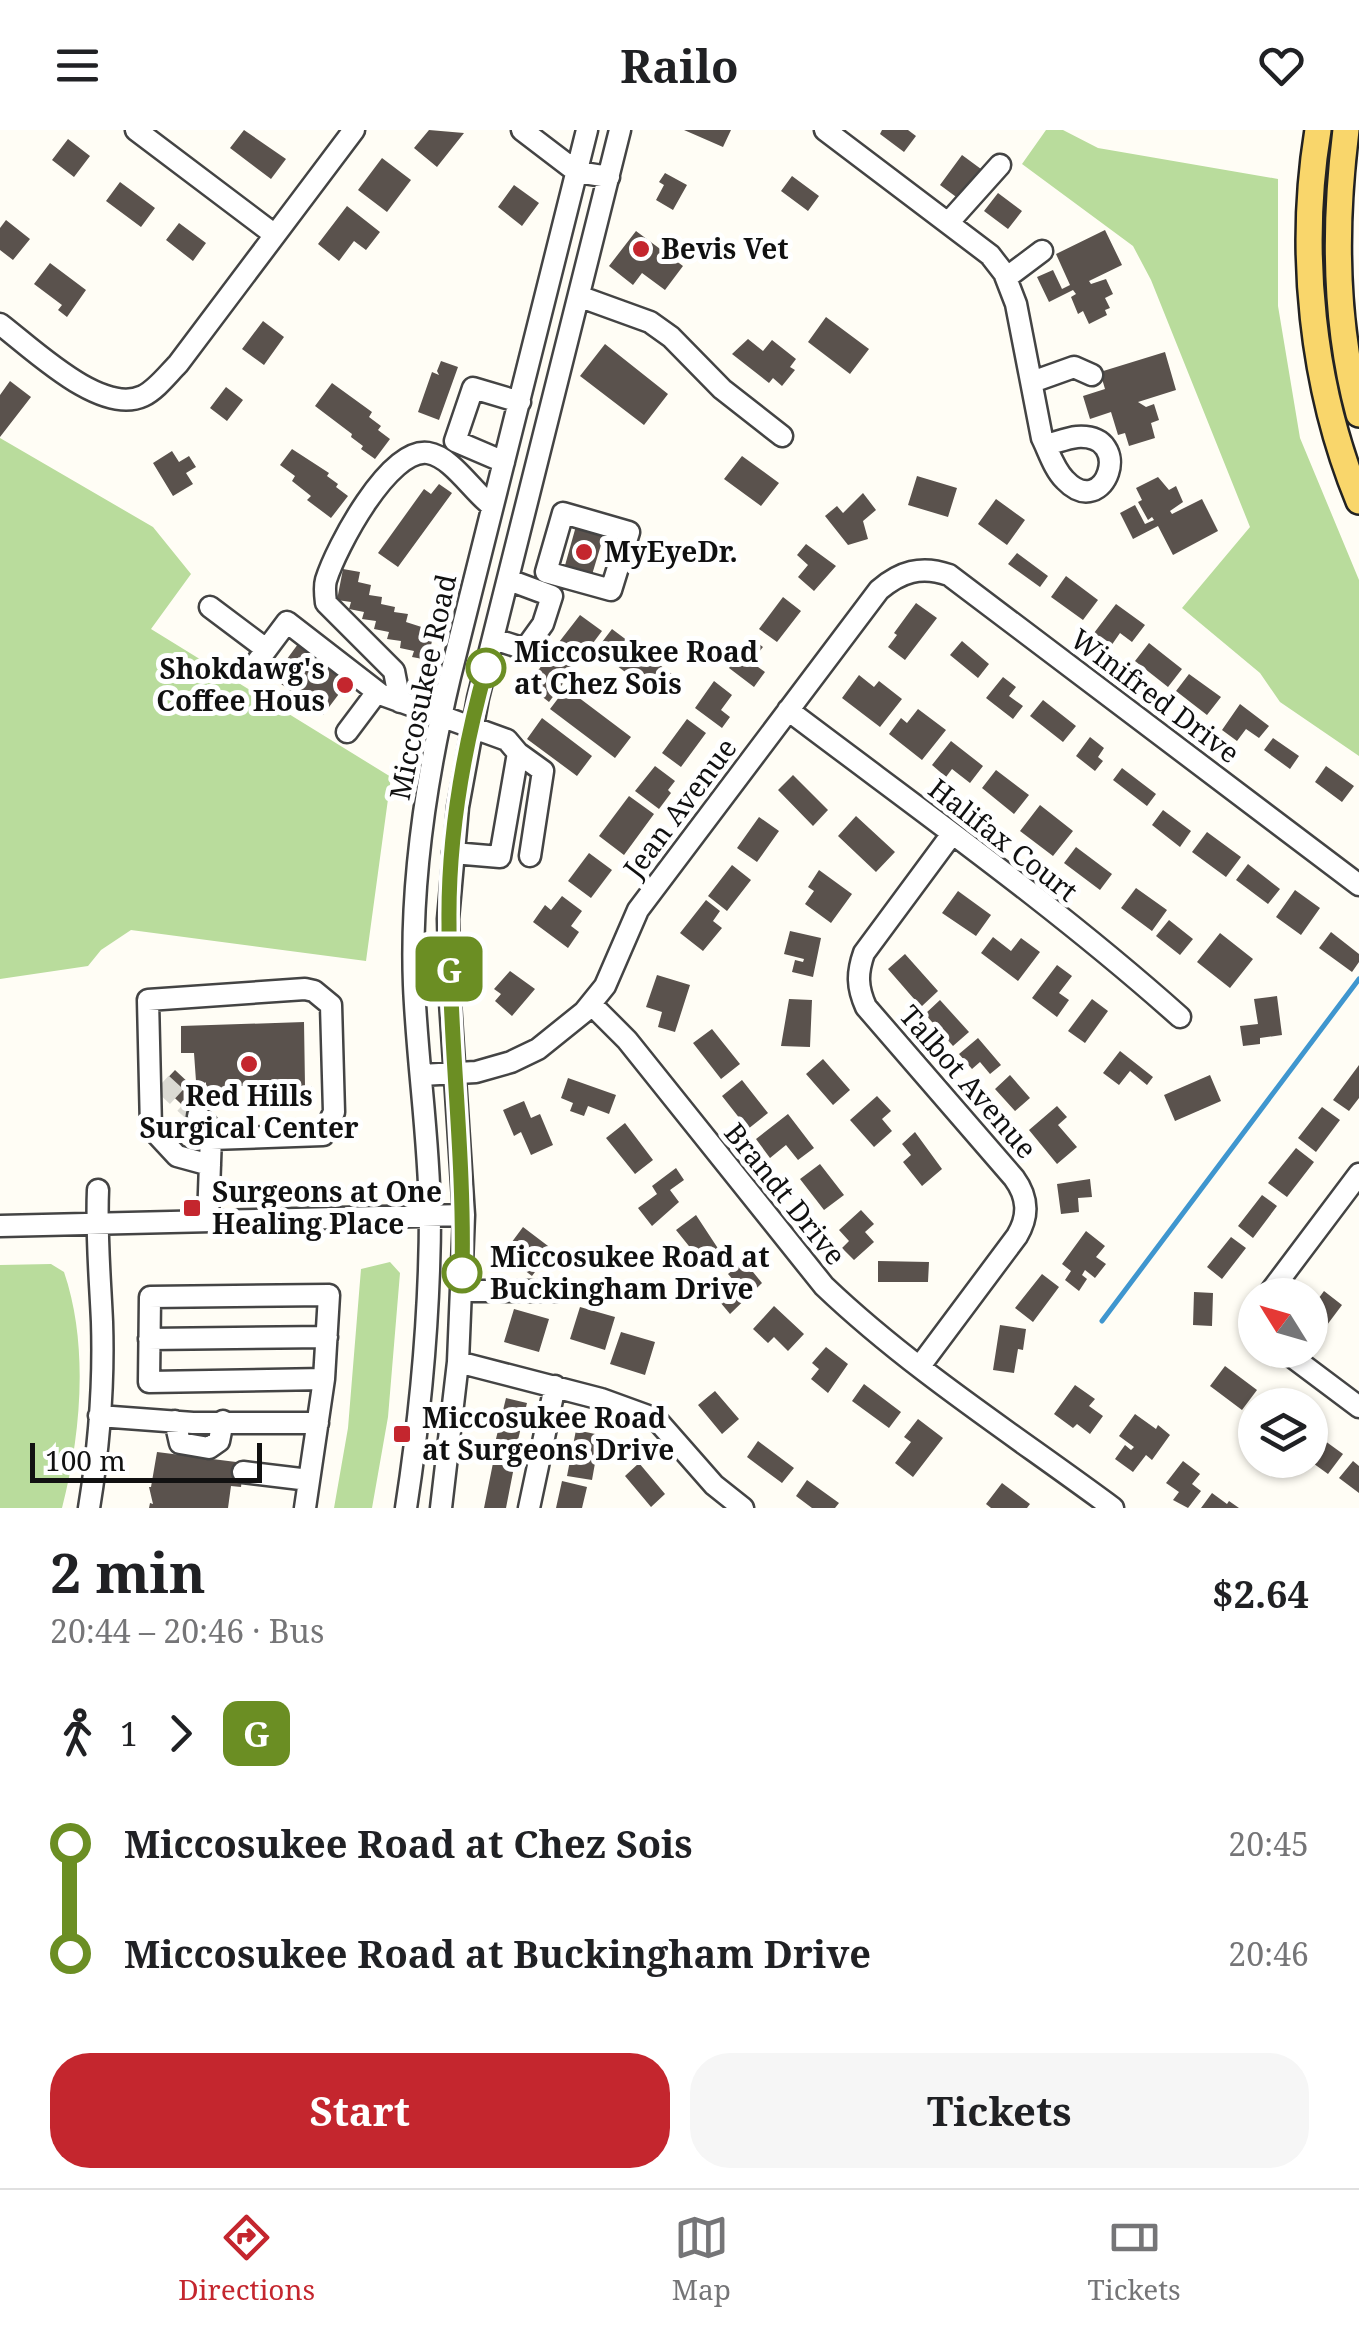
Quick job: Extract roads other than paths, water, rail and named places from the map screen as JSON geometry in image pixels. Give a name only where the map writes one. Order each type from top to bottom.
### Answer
[{"type":"main road","points":[[1318,130],[1310,238],[1318,351],[1334,427],[1359,501]]},
{"type":"main road","points":[[1346,130],[1338,200],[1337,257],[1344,340],[1359,414]]},
{"type":"street","points":[[136,130],[274,235]]},
{"type":"street","points":[[0,324],[99,395],[125,400],[144,396],[178,364],[354,130]]},
{"type":"street","points":[[522,130],[577,172],[609,178]]},
{"type":"street","name":"Miccosukee Road","points":[[406,1508],[421,1396],[430,1216],[414,981],[418,868],[430,758],[587,130]]},
{"type":"street","name":"Miccosukee Road","points":[[441,1508],[458,1362],[464,1216],[448,919],[453,852],[472,727],[620,130]]},
{"type":"street","points":[[825,130],[990,255],[1006,278],[1016,304],[1046,446]]},
{"type":"street","points":[[948,223],[1000,166]]},
{"type":"street","points":[[1006,278],[1042,251]]},
{"type":"street","points":[[581,297],[650,322],[671,336],[722,389],[782,436]]},
{"type":"street","points":[[1032,382],[1074,367],[1092,375]]},
{"type":"street","points":[[504,462],[455,441],[473,388],[520,402]]},
{"type":"street","points":[[400,702],[394,671],[326,603],[325,582],[378,484],[410,456],[422,452],[440,456],[492,506]]},
{"type":"street","points":[[597,523],[602,502]]},
{"type":"street","points":[[527,510],[562,519]]},
{"type":"street","points":[[563,513],[628,532],[612,590],[546,572],[562,519],[563,513]]},
{"type":"street","name":"Winifred Drive","points":[[911,571],[934,569],[949,575],[1359,885]]},
{"type":"street","name":"Jean Avenue","points":[[591,1004],[614,968],[638,910],[878,590],[896,575],[911,571]]},
{"type":"street","points":[[494,639],[526,648],[543,624],[552,596],[509,580]]},
{"type":"street","points":[[210,607],[260,657],[286,622],[377,692],[507,740],[543,771],[530,856]]},
{"type":"street","points":[[346,732],[377,692]]},
{"type":"street","name":"Halifax Court","points":[[788,710],[952,834],[1180,1017]]},
{"type":"street","points":[[453,852],[500,857],[518,753]]},
{"type":"street","name":"Talbot Avenue","points":[[920,1366],[1016,1236],[1026,1212],[1021,1187],[866,1006],[860,994],[858,967],[864,953],[952,834]]},
{"type":"street","points":[[210,1165],[177,1156],[152,1128],[156,1077],[148,1000],[314,991],[331,1005],[323,1071],[334,1112],[323,1135],[211,1140]]},
{"type":"street","points":[[420,1075],[494,1067],[538,1049],[591,1004]]},
{"type":"street","name":"Brandt Drive","points":[[591,1004],[627,1040],[824,1286],[854,1315],[920,1366],[1112,1508]]},
{"type":"street","points":[[198,1116],[207,1124],[211,1140],[208,1220]]},
{"type":"street","points":[[1281,1278],[1359,1174]]},
{"type":"street","points":[[89,1508],[99,1416],[102,1326],[96,1225],[98,1190]]},
{"type":"street","points":[[0,1226],[464,1216]]},
{"type":"street","points":[[461,1291],[563,1291]]},
{"type":"street","points":[[305,1508],[324,1379],[330,1295],[150,1297],[149,1382],[324,1379]]},
{"type":"street","points":[[150,1340],[326,1337]]},
{"type":"street","points":[[458,1362],[556,1386],[656,1419],[719,1500],[744,1508]]},
{"type":"street","points":[[1307,1368],[1359,1408]]},
{"type":"street","points":[[99,1416],[175,1422],[180,1443],[209,1448],[219,1441],[213,1383]]},
{"type":"street","points":[[530,1508],[556,1386]]},
{"type":"street","points":[[218,1421],[318,1423]]},
{"type":"street","points":[[243,1472],[309,1480]]},
{"type":"waterway","points":[[1102,1321],[1359,979]]},
{"type":"tunnel","points":[[162,1083],[198,1116]]},
{"type":"place","name":"Bevis Vet","points":[[641,249]]},
{"type":"place","name":"MyEyeDr.","points":[[584,552]]},
{"type":"place","name":"Miccosukee Road at Chez Sois","points":[[486,668]]},
{"type":"place","name":"Shokdawg's Coffee Hous","points":[[345,685]]},
{"type":"place","name":"Red Hills Surgical Center","points":[[249,1064]]},
{"type":"place","name":"Surgeons at One Healing Place","points":[[192,1208]]},
{"type":"place","name":"Miccosukee Road at Buckingham Drive","points":[[462,1273]]},
{"type":"place","name":"Miccosukee Road at Surgeons Drive","points":[[402,1434]]}]
